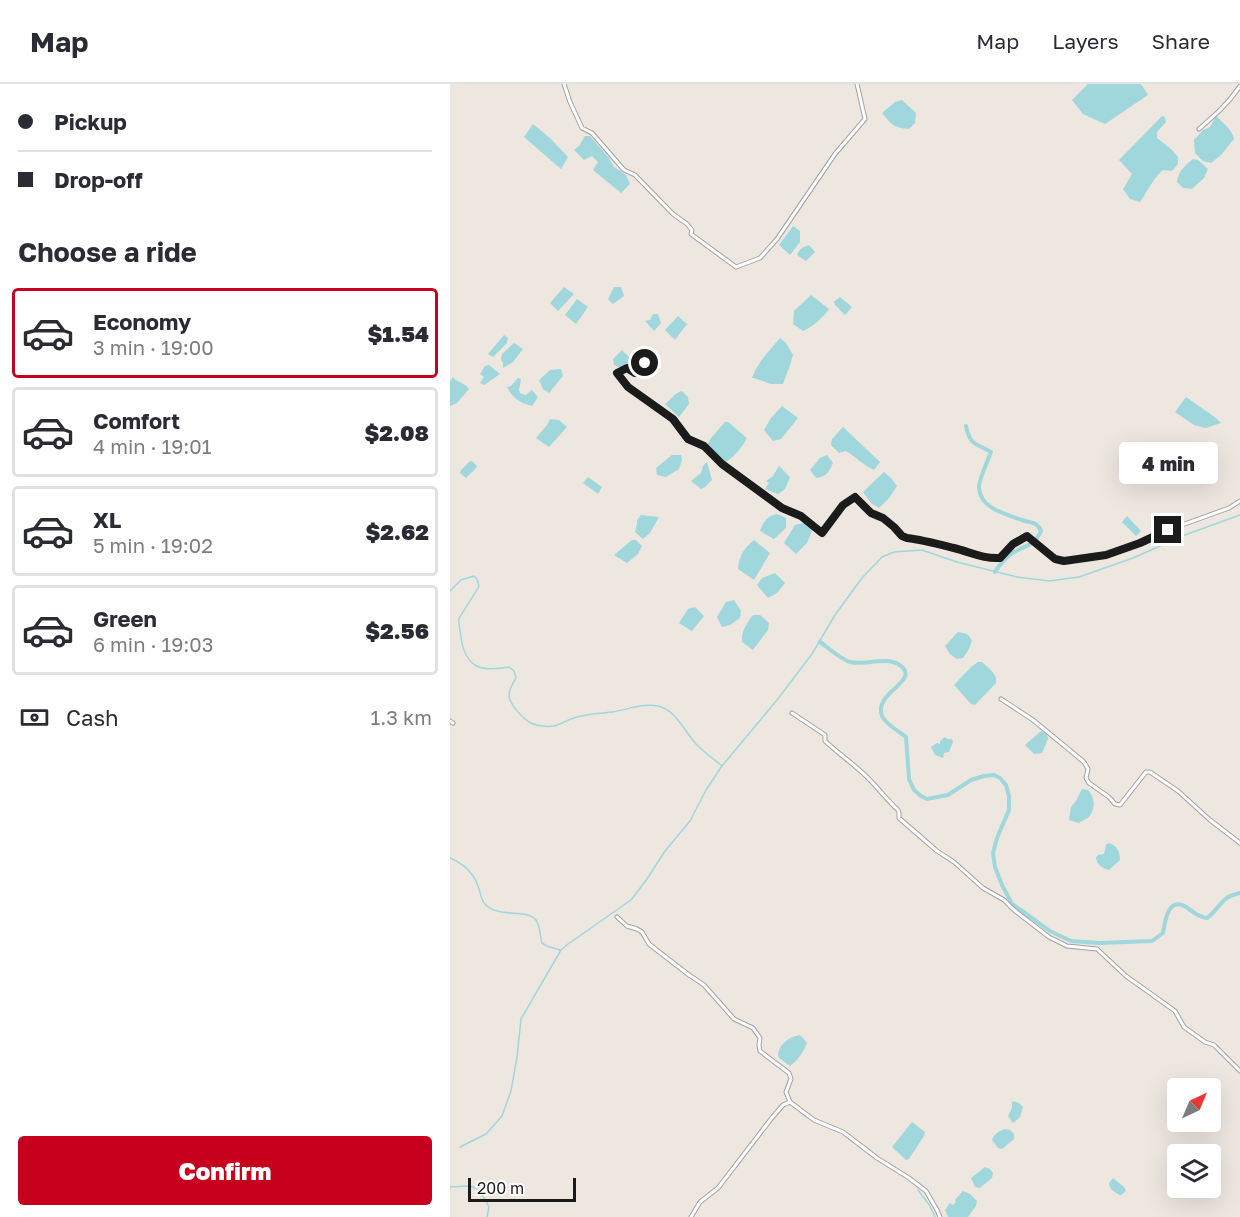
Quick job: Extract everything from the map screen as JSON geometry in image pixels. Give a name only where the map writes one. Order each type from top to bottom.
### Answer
[{"type":"street","points":[[564,84],[582,128],[592,133],[624,170],[635,175],[673,214],[687,224],[692,230],[691,234],[736,267],[760,258],[777,239],[835,154],[865,119],[857,84]]},
{"type":"street","points":[[1199,129],[1231,100],[1240,86]]},
{"type":"street","points":[[645,363],[635,373],[627,368],[617,373],[628,387],[673,419],[688,439],[704,446],[722,464],[782,508],[801,516],[822,533],[843,505],[855,497],[871,513],[883,518],[907,538],[943,545],[977,556],[1000,558],[1013,544],[1027,536],[1055,559],[1064,561],[1106,555],[1228,508],[1240,501]]},
{"type":"street","points":[[1001,699],[1033,720],[1084,762],[1089,769],[1086,778],[1089,783],[1115,804],[1120,805],[1146,772],[1150,772],[1178,790],[1210,820],[1240,843]]},
{"type":"street","points":[[792,713],[825,735],[825,741],[869,779],[898,810],[899,818],[906,825],[983,888],[1004,900],[1049,938],[1067,946],[1097,949],[1126,976],[1175,1011],[1184,1027],[1214,1046],[1240,1071]]},
{"type":"street","points":[[617,917],[627,926],[637,928],[649,944],[704,985],[734,1019],[753,1028],[760,1038],[760,1051],[789,1073],[791,1079],[786,1092],[790,1102],[814,1120],[843,1132],[926,1191],[939,1217]]},
{"type":"street","points":[[690,1217],[700,1202],[718,1188],[783,1105],[790,1102]]},
{"type":"water","points":[[1088,84],[1141,84],[1148,95],[1105,124],[1083,114],[1072,100]]},
{"type":"water","points":[[902,100],[916,113],[915,123],[909,129],[893,125],[882,113],[895,102]]},
{"type":"water","points":[[1162,116],[1165,117],[1166,122],[1157,132],[1157,138],[1178,157],[1178,164],[1172,171],[1163,170],[1160,173],[1140,202],[1130,199],[1123,189],[1132,174],[1119,160]]},
{"type":"water","points":[[1216,116],[1229,129],[1234,139],[1211,163],[1203,161],[1195,153],[1194,140],[1203,130],[1210,127]]},
{"type":"water","points":[[533,124],[568,157],[561,169],[524,137]]},
{"type":"water","points":[[585,136],[590,136],[614,167],[626,175],[630,184],[621,193],[593,170],[598,162],[592,156],[584,160],[574,150]]},
{"type":"water","points":[[1193,159],[1198,160],[1208,169],[1204,178],[1192,189],[1183,188],[1177,182],[1179,175]]},
{"type":"water","points":[[793,226],[800,231],[800,242],[790,255],[779,245]]},
{"type":"water","points":[[809,245],[815,252],[806,261],[797,255],[802,248]]},
{"type":"water","points":[[564,287],[574,294],[558,311],[550,303]]},
{"type":"water","points":[[614,287],[621,287],[624,296],[613,304],[608,299]]},
{"type":"water","points":[[811,295],[829,309],[817,322],[803,331],[793,324],[794,311]]},
{"type":"water","points":[[840,297],[852,307],[845,315],[835,305],[834,301]]},
{"type":"water","points":[[577,299],[588,307],[576,324],[565,315]]},
{"type":"water","points":[[653,314],[658,314],[661,323],[654,331],[645,321],[650,320]]},
{"type":"water","points":[[678,316],[687,324],[675,340],[665,330]]},
{"type":"water","points":[[504,335],[508,338],[507,343],[493,357],[488,354]]},
{"type":"water","points":[[780,338],[793,355],[783,384],[771,384],[752,378],[760,362]]},
{"type":"water","points":[[514,343],[523,349],[513,362],[503,368],[502,354]]},
{"type":"water","points":[[622,350],[634,365],[621,368],[614,365],[613,359]]},
{"type":"water","points":[[489,365],[500,374],[484,385],[480,383],[484,377],[480,374],[485,366]]},
{"type":"water","points":[[561,369],[563,376],[549,393],[543,389],[539,380],[550,370]]},
{"type":"water","points":[[453,377],[469,389],[457,403],[450,406],[450,381]]},
{"type":"water","points":[[518,378],[521,379],[520,393],[526,395],[532,390],[538,397],[532,406],[517,400],[507,387]]},
{"type":"water","points":[[682,391],[688,397],[689,404],[679,417],[665,404]]},
{"type":"water","points":[[1186,397],[1221,423],[1206,428],[1194,425],[1175,412]]},
{"type":"water","points":[[782,406],[798,418],[781,439],[773,441],[764,430]]},
{"type":"water","points":[[550,419],[559,420],[567,427],[549,447],[536,438]]},
{"type":"water","points":[[725,422],[747,438],[737,452],[724,463],[707,445]]},
{"type":"water","points":[[843,427],[880,462],[874,470],[846,451],[839,453],[831,445],[832,439]]},
{"type":"water","points":[[672,455],[681,455],[679,469],[666,477],[657,475],[656,468]]},
{"type":"water","points":[[827,455],[833,463],[832,466],[825,475],[816,478],[810,470],[820,458]]},
{"type":"water","points":[[470,461],[477,466],[466,478],[460,473]]},
{"type":"water","points":[[707,462],[712,480],[701,489],[691,481],[701,473]]},
{"type":"water","points":[[779,466],[790,477],[785,489],[778,494],[765,489],[769,483],[766,481],[773,476]]},
{"type":"water","points":[[884,472],[897,486],[879,508],[871,503],[863,492]]},
{"type":"water","points":[[588,477],[602,487],[598,494],[583,483]]},
{"type":"water","points":[[777,514],[786,518],[786,528],[774,539],[760,531],[766,520]]},
{"type":"water","points":[[641,515],[659,517],[650,533],[643,539],[635,532],[637,520]]},
{"type":"water","points":[[1127,516],[1141,531],[1136,536],[1122,522]]},
{"type":"water","points":[[804,523],[810,526],[812,531],[807,543],[796,554],[784,543],[795,525]]},
{"type":"water","points":[[632,540],[636,540],[642,546],[638,554],[627,563],[614,555]]},
{"type":"water","points":[[754,540],[770,553],[754,580],[738,569],[743,553]]},
{"type":"water","points":[[775,573],[785,583],[777,593],[768,598],[757,585],[762,578]]},
{"type":"water","points":[[734,600],[741,611],[740,618],[722,627],[717,617],[726,602]]},
{"type":"water","points":[[695,607],[704,616],[692,631],[679,623],[688,609]]},
{"type":"water","points":[[753,615],[760,615],[769,623],[768,630],[753,650],[742,642],[742,634]]},
{"type":"water","points":[[958,632],[967,634],[972,640],[963,658],[957,659],[945,646]]},
{"type":"water","points":[[978,662],[982,662],[992,671],[996,677],[996,683],[975,705],[971,704],[954,685]]},
{"type":"water","points":[[1041,731],[1047,735],[1048,739],[1042,753],[1034,754],[1025,745]]},
{"type":"water","points":[[945,737],[952,739],[953,742],[949,752],[944,753],[943,758],[935,755],[931,747],[937,743],[940,744]]},
{"type":"water","points":[[1082,789],[1090,793],[1093,807],[1091,815],[1079,823],[1069,820],[1071,807]]},
{"type":"water","points":[[1109,843],[1117,849],[1120,860],[1109,870],[1100,866],[1096,858],[1104,854],[1106,845]]},
{"type":"water","points":[[800,1035],[807,1043],[800,1056],[790,1066],[778,1057],[778,1053],[784,1042]]},
{"type":"water","points":[[1013,1101],[1023,1107],[1020,1117],[1013,1123],[1008,1116]]},
{"type":"water","points":[[912,1122],[925,1132],[909,1159],[906,1160],[892,1147]]},
{"type":"water","points":[[1005,1129],[1014,1134],[1014,1139],[1002,1149],[998,1148],[992,1140],[997,1133]]},
{"type":"water","points":[[985,1167],[993,1173],[992,1178],[980,1188],[975,1187],[971,1178]]},
{"type":"water","points":[[1113,1178],[1126,1191],[1121,1195],[1110,1187],[1109,1183]]},
{"type":"water","points":[[963,1191],[977,1201],[976,1206],[968,1217],[948,1217],[945,1210],[950,1203],[953,1205],[956,1202],[955,1200]]},
{"type":"waterway","points":[[966,426],[971,440],[991,452],[979,485],[980,495],[984,501],[1001,513],[1035,524],[1041,531],[1032,543],[1006,558],[995,572]]},
{"type":"waterway","points":[[460,1147],[486,1134],[502,1116],[511,1091],[521,1019],[561,950],[631,900],[665,851],[690,821],[722,766],[777,700],[812,654],[835,615],[862,578],[882,557],[894,552],[922,550],[957,562],[1017,577],[1049,581],[1079,577],[1240,515]]},
{"type":"waterway","points":[[450,591],[461,580],[474,576],[477,579],[479,586],[459,619],[463,648],[471,662],[477,666],[491,669],[509,667],[514,671],[516,678],[509,695],[511,703],[528,721],[539,726],[554,726],[581,716],[641,706],[658,706],[670,712],[696,744],[721,765]]},
{"type":"waterway","points":[[820,642],[847,661],[856,663],[889,661],[901,666],[905,672],[901,683],[884,700],[881,708],[882,716],[906,737],[909,779],[914,790],[921,796],[927,799],[948,795],[971,780],[984,776],[994,775],[1006,785],[1009,810],[993,853],[995,867],[1012,904],[1050,931],[1071,941],[1099,943],[1152,941],[1163,933],[1171,907],[1180,904],[1207,918],[1227,898],[1240,893]]},
{"type":"waterway","points":[[450,858],[471,873],[485,904],[497,911],[532,916],[537,922],[542,943],[560,950]]},
{"type":"waterway","points":[[450,1187],[476,1188],[489,1207],[487,1217]]},
{"type":"waterway","points":[[918,1190],[935,1217]]},
{"type":"route","points":[[645,363],[635,373],[627,368],[617,373],[628,387],[673,419],[688,439],[704,446],[722,464],[782,508],[801,516],[822,533],[843,505],[855,497],[871,513],[883,518],[902,536],[962,550],[977,556],[993,558],[1000,558],[1013,544],[1027,536],[1055,559],[1064,561],[1106,555],[1168,530]]}]
